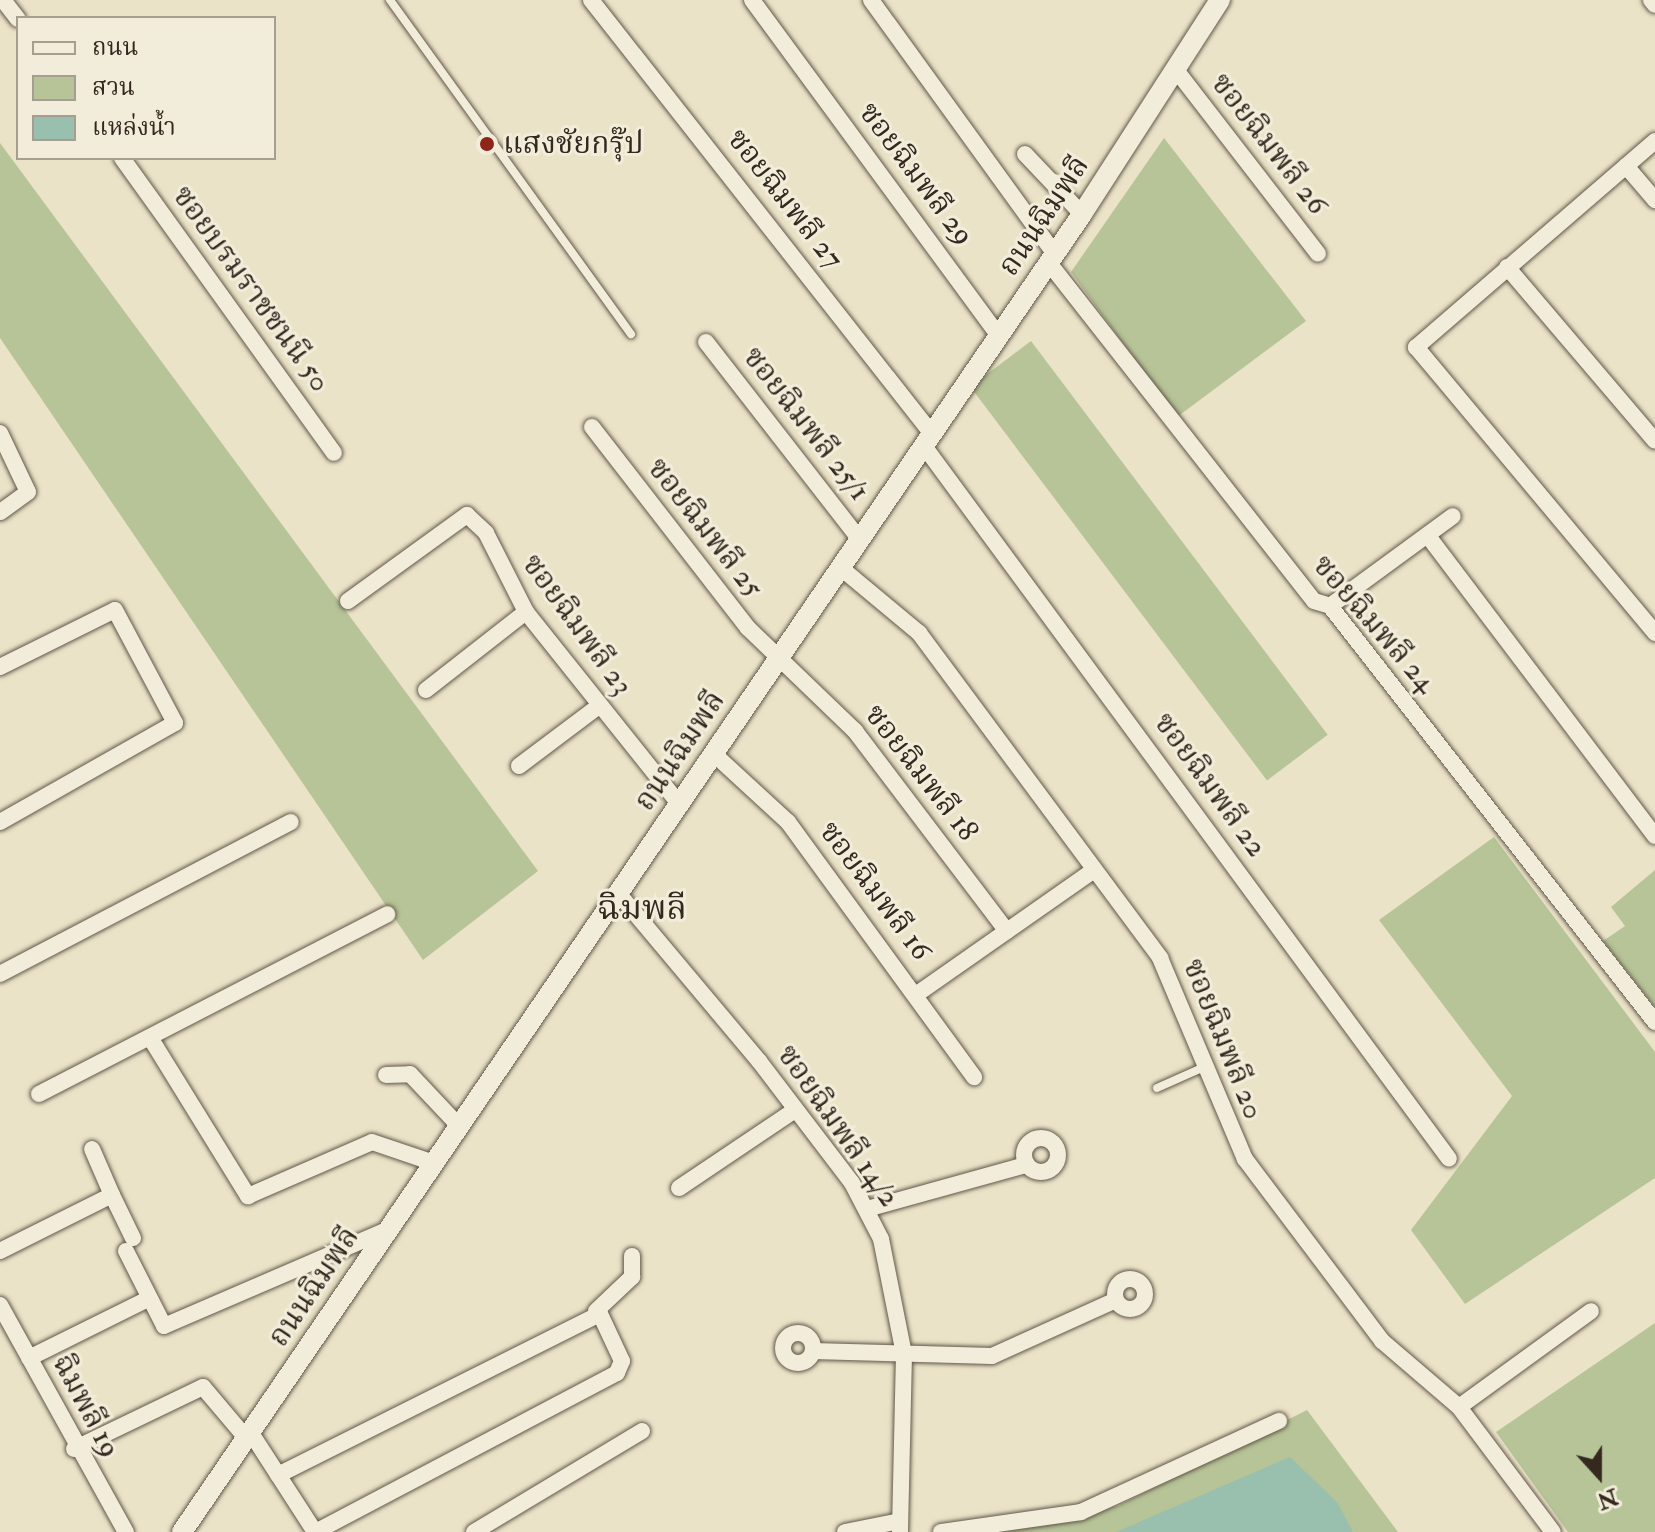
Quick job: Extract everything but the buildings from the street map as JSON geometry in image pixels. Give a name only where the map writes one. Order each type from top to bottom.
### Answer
[{"type":"street","points":[[3,0],[16,16]]},
{"type":"street","name":"ซอยฉิมพลี 27","points":[[591,0],[928,440]]},
{"type":"street","name":"ซอยฉิมพลี 29","points":[[752,0],[999,336]]},
{"type":"street","name":"ซอยฉิมพลี 24","points":[[871,0],[1052,259],[1314,601],[1330,606],[1655,1022]]},
{"type":"street","name":"ถนนฉิมพลี","points":[[182,1532],[1052,259],[1220,0]]},
{"type":"street","points":[[1651,0],[1655,5]]},
{"type":"street","name":"ซอยฉิมพลี 26","points":[[1176,70],[1318,254]]},
{"type":"street","points":[[1655,141],[1425,336],[1416,347],[1421,361],[1655,633]]},
{"type":"street","points":[[1025,154],[1082,214]]},
{"type":"street","name":"ซอยบรมราชชนนี 50","points":[[123,160],[334,453]]},
{"type":"street","points":[[1626,166],[1655,200]]},
{"type":"street","points":[[1507,267],[1655,441]]},
{"type":"street","name":"ซอยฉิมพลี 25/1","points":[[706,342],[860,540]]},
{"type":"street","name":"ซอยฉิมพลี 25","points":[[592,427],[670,534],[779,659]]},
{"type":"street","points":[[0,433],[28,492],[0,512]]},
{"type":"street","name":"ซอยฉิมพลี 22","points":[[928,440],[1449,1159]]},
{"type":"street","name":"ซอยฉิมพลี 23","points":[[348,601],[467,515],[486,533],[526,612],[680,805]]},
{"type":"street","points":[[1330,606],[1453,516]]},
{"type":"street","points":[[1428,536],[1655,836]]},
{"type":"street","name":"ซอยฉิมพลี 20","points":[[841,568],[919,633],[1166,970],[1245,1159],[1349,1300],[1382,1341],[1459,1407],[1553,1532]]},
{"type":"street","points":[[0,667],[115,610],[175,723],[0,822]]},
{"type":"street","points":[[426,690],[526,612]]},
{"type":"street","name":"ซอยฉิมพลี 18","points":[[779,659],[855,731],[1007,931]]},
{"type":"street","points":[[519,766],[599,706]]},
{"type":"street","name":"ซอยฉิมพลี 16","points":[[714,754],[774,805],[917,994],[974,1077]]},
{"type":"street","points":[[0,974],[291,822]]},
{"type":"street","points":[[917,994],[1094,870]]},
{"type":"street","name":"ซอยฉิมพลี 14/2","points":[[618,893],[660,935],[867,1209],[894,1277],[904,1354],[900,1527]]},
{"type":"street","points":[[39,1094],[151,1039],[387,914]]},
{"type":"street","points":[[151,1039],[248,1196],[372,1142],[434,1163]]},
{"type":"street","points":[[386,1075],[410,1074],[460,1127]]},
{"type":"street","points":[[679,1188],[795,1110]]},
{"type":"street","points":[[92,1149],[164,1326],[389,1229]]},
{"type":"street","points":[[867,1209],[1026,1165]]},
{"type":"street","points":[[0,1251],[112,1195]]},
{"type":"street","points":[[278,1475],[596,1311],[632,1277],[632,1256]]},
{"type":"street","points":[[813,1351],[992,1356],[1116,1300]]},
{"type":"street","points":[[29,1358],[144,1301]]},
{"type":"street","name":"ฉิมพลี 19","points":[[0,1305],[4,1322],[29,1358],[74,1449],[126,1532]]},
{"type":"street","points":[[74,1449],[203,1387],[249,1436],[315,1532],[617,1373],[622,1361],[596,1311]]},
{"type":"street","points":[[1459,1407],[1591,1311]]},
{"type":"street","points":[[941,1532],[1081,1512],[1279,1421]]},
{"type":"street","points":[[474,1532],[642,1431]]},
{"type":"street","points":[[845,1532],[900,1527]]},
{"type":"lane","points":[[390,0],[631,334]]},
{"type":"lane","points":[[1157,1088],[1204,1067]]},
{"type":"green space","points":[[1164,138],[1306,321],[1177,417],[1071,272]]},
{"type":"green space","points":[[0,143],[538,871],[423,960],[0,338]]},
{"type":"green space","points":[[1031,341],[1328,735],[1267,780],[970,387]]},
{"type":"green space","points":[[1494,837],[1655,1052],[1655,1178],[1465,1304],[1411,1230],[1512,1096],[1379,920]]},
{"type":"green space","points":[[1655,870],[1655,1007],[1603,941],[1625,926],[1611,907]]},
{"type":"green space","points":[[1655,1323],[1655,1532],[1568,1532],[1496,1432]]},
{"type":"green space","points":[[1307,1410],[1398,1532],[965,1532],[1118,1506]]},
{"type":"water","points":[[1290,1457],[1337,1502],[1353,1532],[1116,1532]]},
{"type":"place","name":"แสงชัยกรุ๊ป","points":[[487,144]]},
{"type":"district","name":"ฉิมพลี","points":[[642,909]]}]
